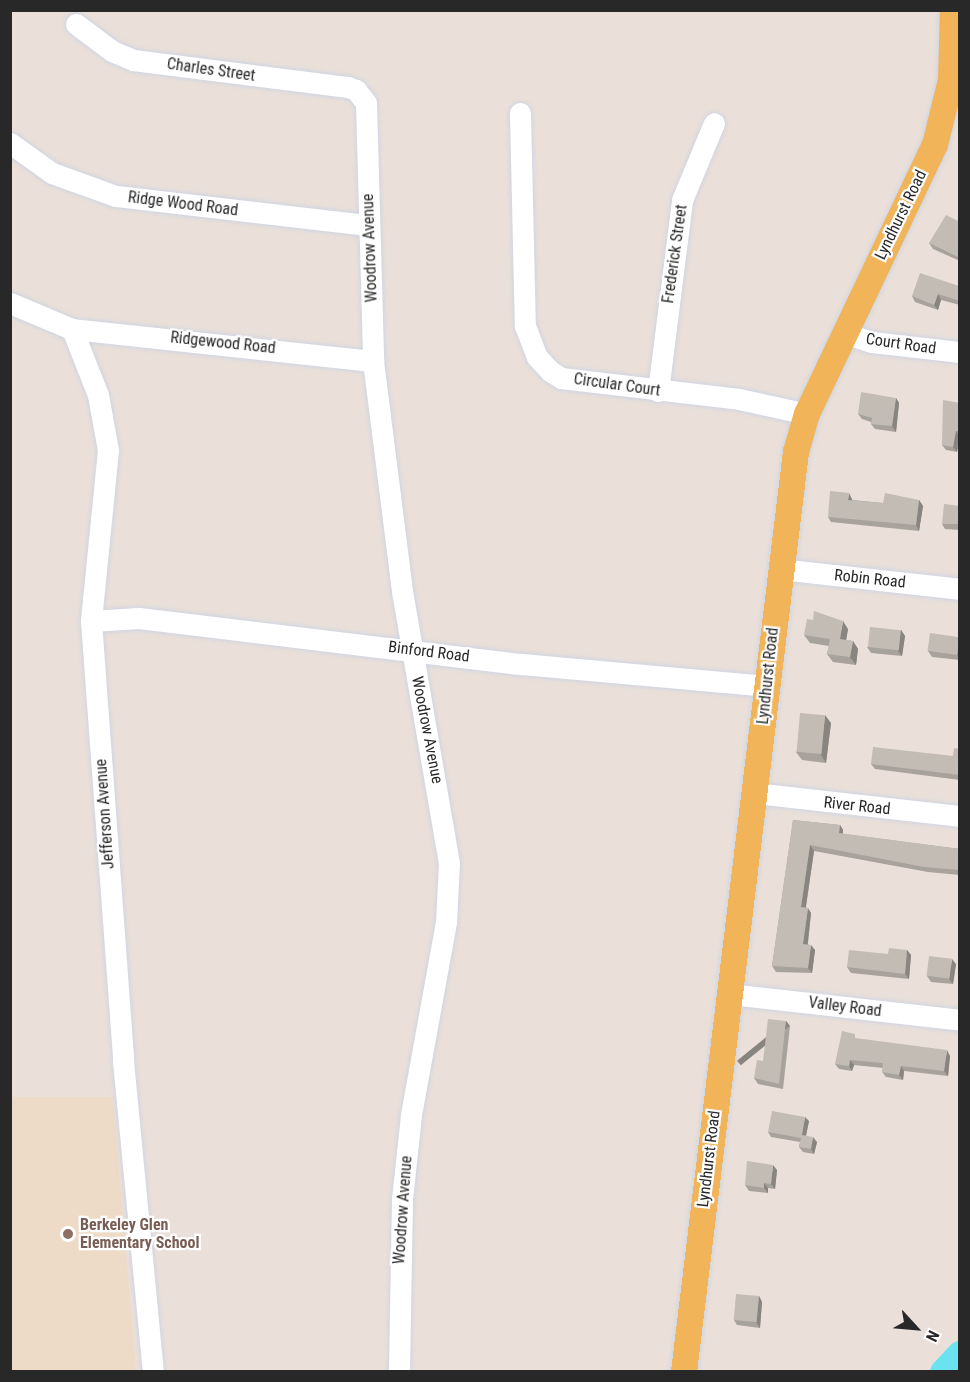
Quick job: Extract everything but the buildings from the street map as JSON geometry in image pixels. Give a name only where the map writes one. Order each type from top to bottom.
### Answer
[{"type":"main road","name":"Lyndhurst Road","points":[[684,1371],[796,452],[807,414],[935,145],[951,80],[956,47],[954,10]]},
{"type":"street","name":"Charles Street","points":[[76,24],[112,51],[133,60],[356,90]]},
{"type":"street","name":"Woodrow Avenue","points":[[356,90],[366,103],[373,361],[412,650],[443,807],[449,862],[446,922],[411,1115],[402,1199],[399,1371]]},
{"type":"street","name":"Circular Court","points":[[520,112],[524,290],[529,342],[537,357],[561,378],[750,401],[807,414]]},
{"type":"street","name":"Frederick Street","points":[[658,391],[682,200],[714,123]]},
{"type":"street","name":"Ridge Wood Road","points":[[10,143],[52,173],[116,196],[368,225]]},
{"type":"street","points":[[10,303],[72,329]]},
{"type":"street","name":"Ridgewood Road","points":[[72,329],[373,361]]},
{"type":"street","name":"Jefferson Avenue","points":[[72,329],[98,395],[108,450],[91,621],[123,1061],[153,1371]]},
{"type":"street","name":"Court Road","points":[[844,333],[872,342],[960,352]]},
{"type":"street","name":"Robin Road","points":[[780,569],[960,589]]},
{"type":"street","name":"Binford Road","points":[[91,621],[139,618],[542,666],[768,686]]},
{"type":"street","name":"River Road","points":[[755,793],[960,816]]},
{"type":"street","name":"Valley Road","points":[[730,994],[960,1020]]},
{"type":"shaded area","name":"Berkeley Glen Elementary School","points":[[11,1097],[113,1097],[136,1371],[11,1371]]},
{"type":"waterway","points":[[943,1372],[960,1354]]},
{"type":"place","name":"Berkeley Glen Elementary School","points":[[68,1234]]}]
